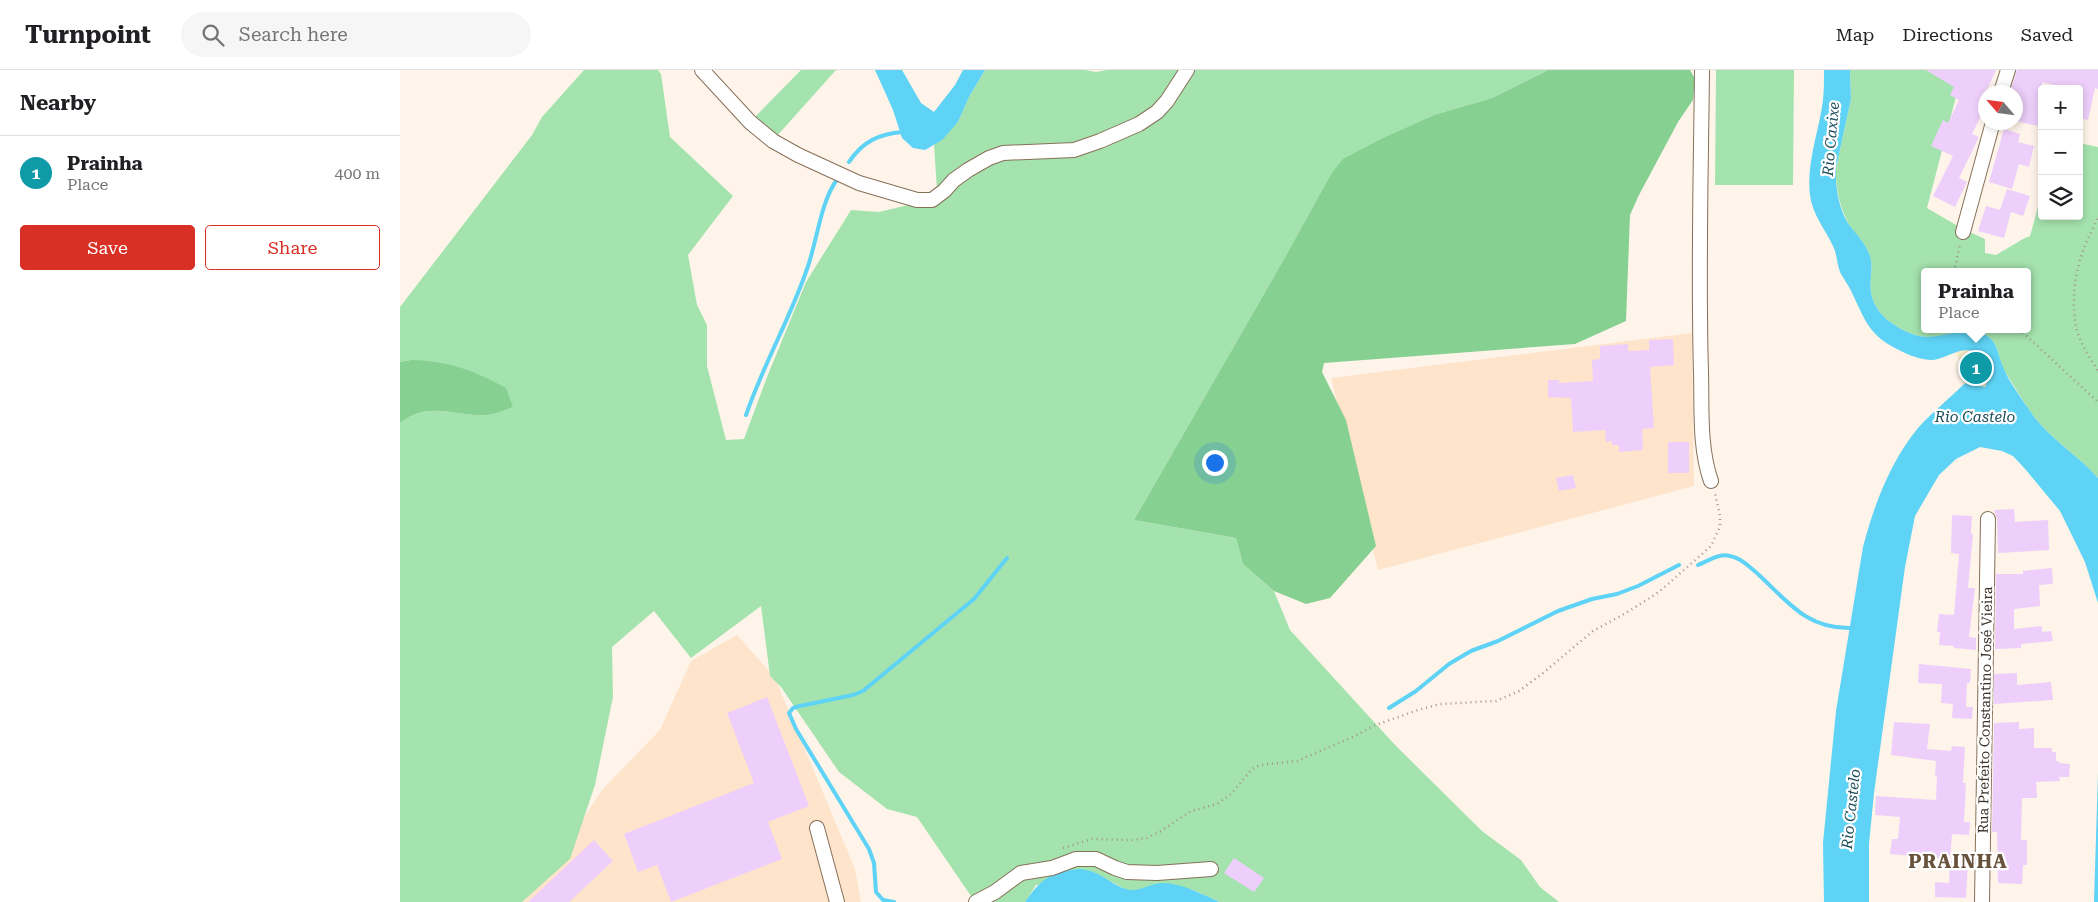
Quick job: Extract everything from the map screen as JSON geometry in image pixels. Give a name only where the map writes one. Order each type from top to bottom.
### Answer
[{"type":"street","points":[[702,70],[750,122],[773,140],[798,155],[860,183],[917,200],[932,200],[968,170],[989,158],[1003,153],[1074,150],[1139,124],[1157,112],[1167,101],[1187,70]]},
{"type":"street","points":[[1702,70],[1700,323],[1703,437],[1707,471],[1711,482]]},
{"type":"street","points":[[2004,85],[2008,70]]},
{"type":"street","points":[[1963,232],[1991,130]]},
{"type":"street","name":"Rua Prefeito Constantino José Vieira","points":[[1982,902],[1988,519]]},
{"type":"street","points":[[816,828],[837,902]]},
{"type":"street","points":[[976,902],[995,892],[1021,873],[1052,868],[1076,859],[1096,859],[1127,872],[1157,873],[1210,869]]},
{"type":"path","points":[[2098,219],[2088,238],[2078,265],[2073,294],[2076,328],[2086,351],[2098,371]]},
{"type":"path","points":[[1955,268],[1963,232]]},
{"type":"path","points":[[2023,333],[2098,402]]},
{"type":"path","points":[[1057,851],[1077,842],[1092,839],[1132,840],[1147,838],[1161,831],[1191,810],[1217,804],[1231,794],[1252,769],[1260,765],[1297,761],[1355,736],[1373,726],[1418,710],[1448,703],[1496,701],[1519,691],[1544,673],[1592,631],[1626,613],[1659,592],[1711,546],[1718,534],[1720,516],[1711,482]]},
{"type":"shaded area","points":[[1692,333],[1694,486],[1378,570],[1331,378]]},
{"type":"shaded area","points":[[737,635],[775,678],[855,869],[861,902],[520,902],[557,858],[602,790],[660,730],[691,661]]},
{"type":"green space","points":[[584,70],[658,70],[661,74],[670,137],[733,196],[688,255],[697,305],[707,325],[707,366],[726,440],[744,439],[806,282],[851,210],[879,212],[908,205],[938,205],[934,145],[958,122],[969,97],[985,70],[1085,70],[1096,72],[1107,70],[1548,70],[1492,98],[1437,114],[1331,174],[1134,520],[1236,538],[1243,564],[1274,591],[1290,630],[1396,746],[1482,831],[1521,860],[1540,887],[1559,902],[1220,902],[1193,890],[1158,883],[1138,890],[1127,890],[1110,881],[1036,885],[1025,902],[970,902],[973,899],[917,817],[887,809],[839,772],[781,687],[770,676],[761,606],[691,658],[654,611],[612,647],[613,697],[595,785],[570,859],[522,902],[400,902],[400,423],[422,412],[442,411],[487,415],[513,407],[411,360],[400,362],[400,307],[532,135],[542,117]]},
{"type":"green space","points":[[801,70],[836,70],[776,137],[753,119]]},
{"type":"green space","points":[[1548,70],[1690,70],[1695,79],[1693,100],[1678,122],[1630,215],[1626,321],[1575,344],[1324,363],[1322,372],[1346,420],[1376,546],[1330,598],[1306,604],[1274,591],[1243,564],[1236,538],[1134,520],[1331,174],[1343,159],[1381,139],[1437,114],[1492,98]]},
{"type":"green space","points":[[1716,70],[1794,70],[1793,185],[1715,185]]},
{"type":"green space","points":[[1850,70],[1963,70],[1927,208],[1963,229],[1985,239],[1985,253],[1996,255],[2030,236],[2038,207],[2038,220],[2083,220],[2083,144],[2098,147],[2098,478],[2035,418],[2004,370],[1996,346],[1991,339],[1978,333],[2031,333],[2031,268],[1921,268],[1921,333],[1957,333],[1924,337],[1915,335],[1893,324],[1876,307],[1871,292],[1870,256],[1846,220],[1836,183],[1836,168],[1851,99]]},
{"type":"green space","points":[[411,360],[437,362],[483,376],[506,388],[513,407],[487,415],[442,411],[422,412],[400,423],[400,362]]},
{"type":"sand","points":[[1967,350],[1984,357],[1989,376],[1985,387],[1967,383],[1963,385],[1966,371],[1955,351]]},
{"type":"water","points":[[875,70],[902,70],[921,103],[934,112],[955,85],[963,70],[985,70],[969,97],[958,122],[942,140],[925,150],[913,148],[902,138],[893,110]]},
{"type":"water","name":"Rio Castelo","points":[[1824,70],[1850,70],[1851,99],[1836,168],[1836,183],[1846,220],[1864,244],[1870,256],[1871,292],[1876,307],[1893,324],[1915,335],[1924,337],[1952,333],[1980,333],[1991,339],[2009,380],[2035,418],[2098,478],[2098,603],[2085,562],[2060,511],[2013,456],[2002,451],[1980,447],[1956,459],[1939,475],[1915,516],[1905,567],[1874,793],[1869,844],[1869,902],[1824,902],[1823,843],[1836,711],[1863,547],[1872,515],[1884,484],[1908,441],[1923,422],[1963,385],[1966,383],[1985,387],[1989,376],[1984,357],[1977,353],[1966,350],[1934,360],[1921,359],[1885,342],[1867,323],[1840,272],[1834,249],[1811,202],[1809,183],[1811,159],[1824,89]]},
{"type":"water","points":[[2098,773],[2098,902],[2094,902]]},
{"type":"water","points":[[1080,869],[1094,872],[1114,884],[1130,890],[1160,883],[1176,884],[1220,902],[1025,902],[1036,887],[1054,874]]},
{"type":"building","points":[[1926,70],[1996,70],[1989,85],[1978,85],[1978,122],[1972,134],[1979,137],[1959,178],[1967,182],[1955,207],[1933,196],[1953,156],[1931,146],[1943,120],[1948,123],[1959,100],[1950,95],[1954,87]]},
{"type":"building","points":[[2017,70],[2098,70],[2098,89],[2095,88],[2088,120],[2083,119],[2083,85],[2054,85],[2042,82],[2042,85],[2038,85],[2038,126],[2023,123],[2023,85],[2012,85]]},
{"type":"building","points":[[2004,130],[2020,134],[2018,142],[2034,146],[2029,167],[2019,164],[2012,189],[1989,182]]},
{"type":"building","points":[[2007,189],[2030,196],[2023,216],[2011,212],[2004,238],[1978,231],[1986,206],[2000,210]]},
{"type":"building","points":[[1673,339],[1674,365],[1650,367],[1654,428],[1642,429],[1643,450],[1619,452],[1619,445],[1612,445],[1612,441],[1606,442],[1605,430],[1573,432],[1571,398],[1548,397],[1548,380],[1559,380],[1559,383],[1593,381],[1592,360],[1600,359],[1600,346],[1628,344],[1628,351],[1649,350],[1649,340]]},
{"type":"building","points":[[1668,442],[1689,442],[1689,473],[1668,473]]},
{"type":"building","points":[[1573,475],[1576,488],[1559,491],[1556,478]]},
{"type":"building","points":[[2014,509],[2015,522],[2048,520],[2049,550],[1998,553],[1997,519],[1994,510]]},
{"type":"building","points":[[1952,515],[1972,516],[1971,534],[1973,534],[1968,588],[1975,588],[1969,637],[1976,638],[1976,650],[1939,645],[1940,632],[1937,632],[1939,614],[1954,615],[1959,554],[1951,553]]},
{"type":"building","points":[[2052,568],[2053,584],[2039,585],[2040,606],[2014,609],[2014,629],[2042,626],[2042,632],[2051,631],[2053,641],[2021,644],[2021,648],[1995,649],[1996,574],[2023,574],[2023,571]]},
{"type":"building","points":[[1919,664],[1971,669],[1970,683],[1967,683],[1966,707],[1973,707],[1972,719],[1952,718],[1953,704],[1941,703],[1942,684],[1918,683]]},
{"type":"building","points":[[2017,673],[2017,685],[2051,682],[2053,700],[1994,704],[1994,674]]},
{"type":"building","points":[[767,697],[809,806],[768,822],[782,859],[671,902],[657,865],[638,872],[624,834],[754,783],[727,713]]},
{"type":"building","points":[[1894,722],[1930,724],[1927,749],[1951,751],[1952,746],[1965,747],[1963,783],[1966,783],[1964,822],[1970,822],[1969,835],[1952,834],[1950,859],[1890,854],[1892,839],[1898,839],[1900,817],[1875,815],[1876,796],[1936,800],[1937,776],[1935,776],[1936,761],[1891,755]]},
{"type":"building","points":[[2019,722],[2019,729],[2034,728],[2034,748],[2052,748],[2052,752],[2056,752],[2056,761],[2070,764],[2069,777],[2059,777],[2060,781],[2036,782],[2037,798],[2022,798],[2021,840],[2027,840],[2027,865],[2023,865],[2022,884],[1998,883],[1997,832],[1992,832],[1994,723]]},
{"type":"building","points":[[594,840],[613,861],[569,902],[528,902]]},
{"type":"building","points":[[1234,858],[1264,878],[1254,892],[1224,873]]},
{"type":"building","points":[[1950,861],[1968,862],[1966,898],[1935,897],[1935,882],[1949,883]]},
{"type":"waterway","points":[[849,162],[860,149],[872,140],[903,132]]},
{"type":"waterway","points":[[746,415],[760,378],[800,288],[826,201],[836,181]]},
{"type":"waterway","points":[[1698,565],[1726,555],[1734,557],[1749,566],[1789,604],[1810,619],[1822,624],[1851,628]]},
{"type":"waterway","points":[[894,902],[883,900],[876,892],[874,863],[869,849],[796,729],[789,713],[793,708],[853,695],[863,691],[974,599],[1007,558]]},
{"type":"waterway","points":[[1389,708],[1416,691],[1449,664],[1471,651],[1498,641],[1558,611],[1638,586],[1679,565]]},
{"type":"place","name":"Prainha","points":[[1976,368]]},
{"type":"district","name":"PRAINHA","points":[[1958,861]]},
{"type":"water label","name":"Rio Caxixe","points":[[1831,139]]}]
